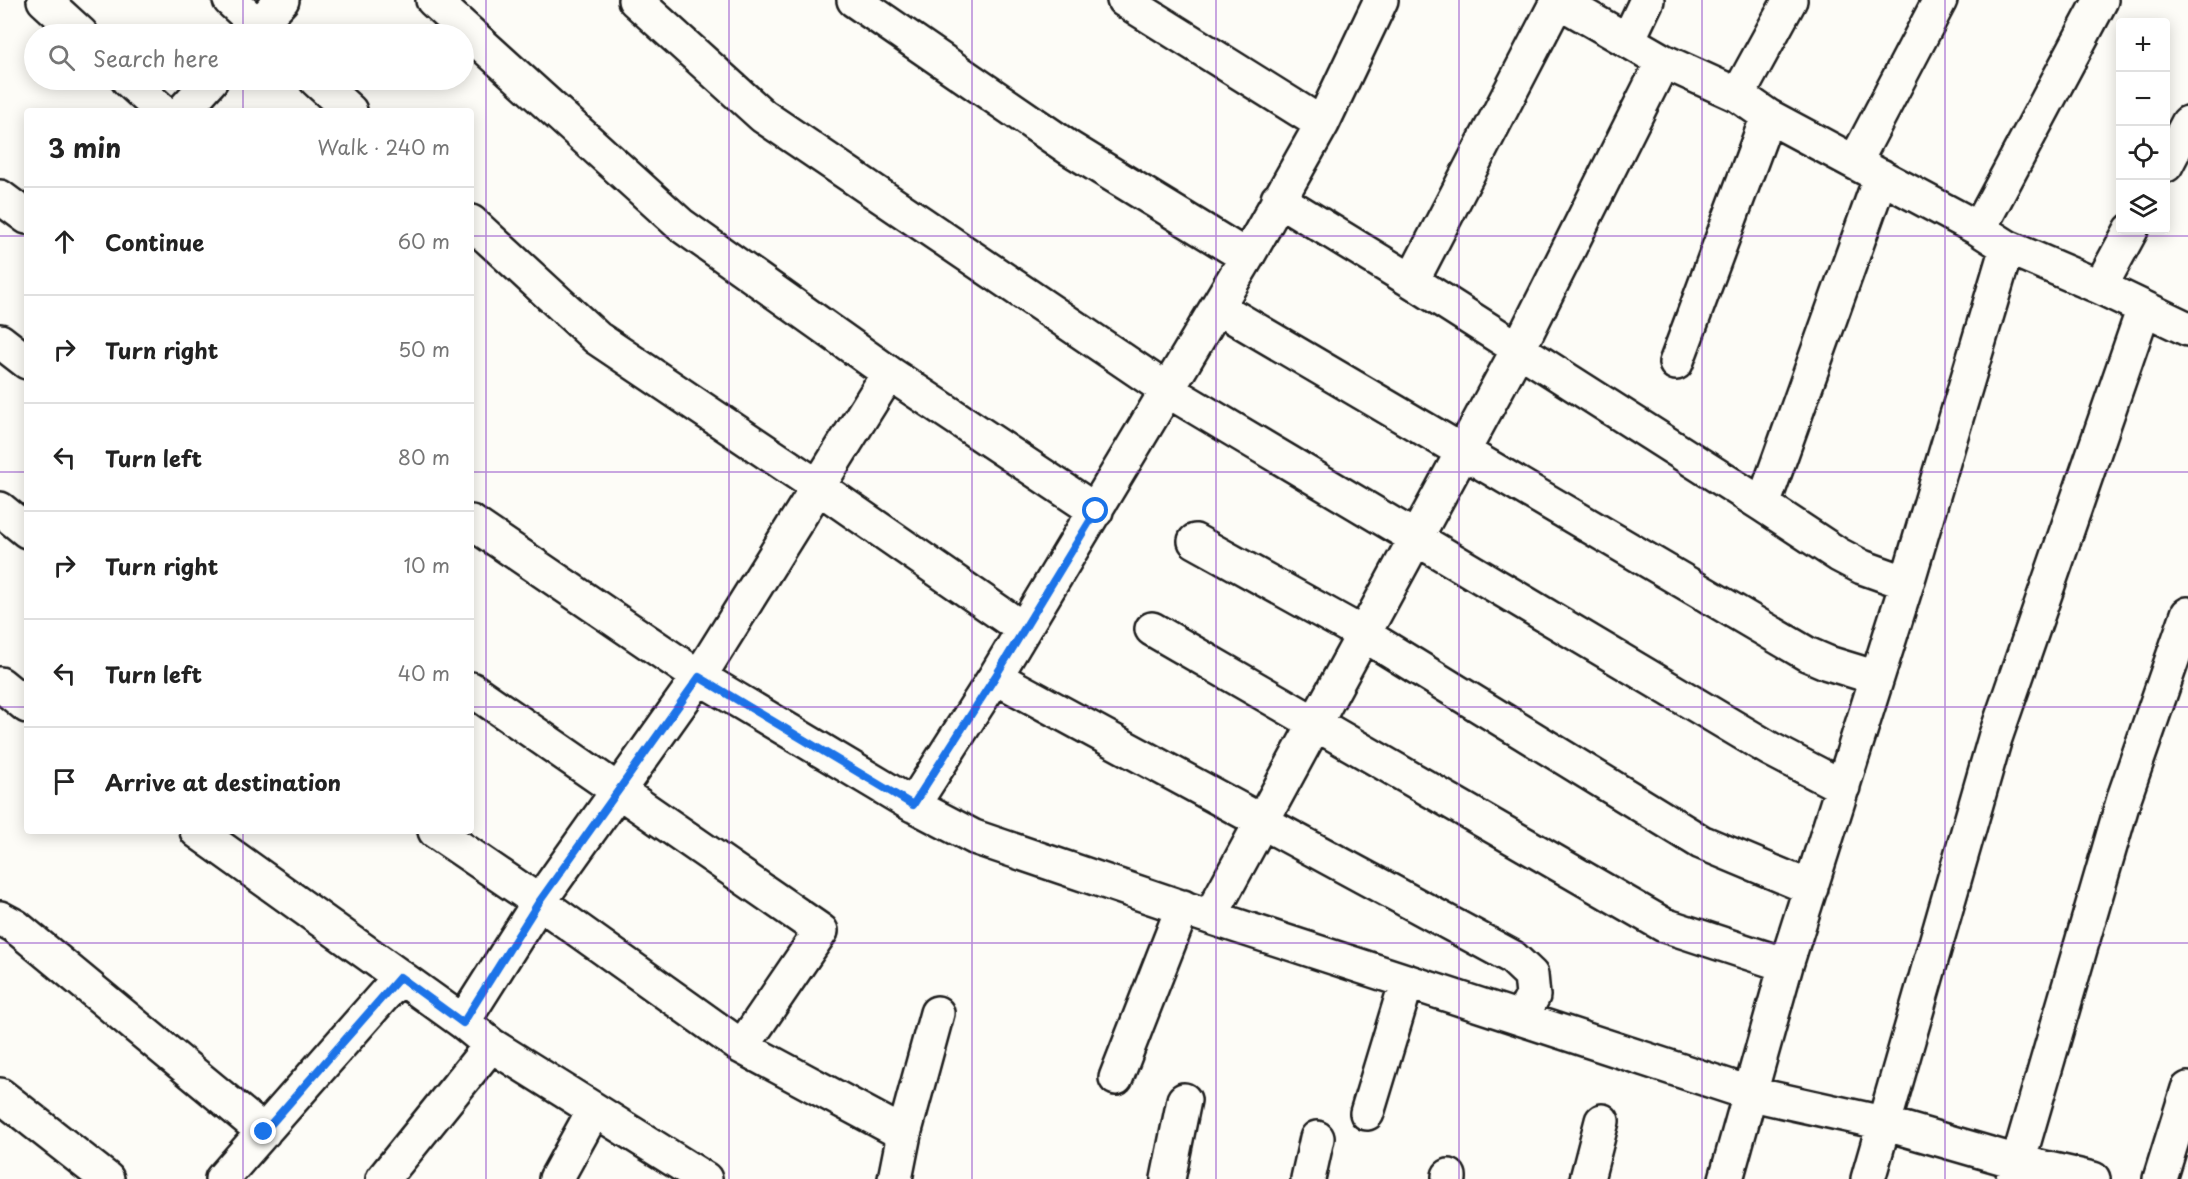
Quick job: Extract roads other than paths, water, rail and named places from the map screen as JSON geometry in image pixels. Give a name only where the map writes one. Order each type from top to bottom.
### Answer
[{"type":"street","points":[[44,0],[70,24]]},
{"type":"street","points":[[230,0],[251,24]]},
{"type":"street","points":[[264,24],[282,0]]},
{"type":"street","points":[[433,0],[459,24]]},
{"type":"street","points":[[636,0],[762,116],[1167,390],[1770,749],[1843,787]]},
{"type":"street","points":[[854,0],[1069,148],[1246,257]]},
{"type":"street","points":[[1124,0],[1322,124]]},
{"type":"street","points":[[913,805],[995,677],[1217,307],[1322,124],[1381,0]]},
{"type":"street","points":[[1412,281],[1558,0],[1663,61],[1738,95],[1768,116],[1979,229],[2007,247],[2100,287],[2188,329]]},
{"type":"street","points":[[1628,40],[1647,0]]},
{"type":"street","points":[[1738,95],[1790,0]]},
{"type":"street","points":[[1763,505],[1868,169],[1940,0]]},
{"type":"street","points":[[1979,229],[2102,0]]},
{"type":"street","points":[[474,37],[681,225],[889,373],[1096,511]]},
{"type":"street","points":[[1116,1078],[1197,912],[1262,821],[1518,350],[1663,61]]},
{"type":"street","points":[[139,90],[159,108]]},
{"type":"street","points":[[186,108],[201,90]]},
{"type":"street","points":[[327,90],[347,108]]},
{"type":"street","points":[[1676,363],[1768,116]]},
{"type":"street","points":[[2170,157],[2188,123]]},
{"type":"street","points":[[0,197],[24,215]]},
{"type":"street","points":[[1278,199],[1412,281],[1839,555],[1862,567],[1907,582]]},
{"type":"street","points":[[474,225],[597,338],[817,486],[1023,629]]},
{"type":"street","points":[[2100,287],[2129,234]]},
{"type":"street","points":[[1726,1179],[1752,1094],[1786,965],[1907,582],[2007,247]]},
{"type":"street","points":[[1217,307],[1808,654],[1828,663],[1877,678]]},
{"type":"street","points":[[1868,1179],[1995,738],[2144,308]]},
{"type":"street","points":[[0,341],[24,360]]},
{"type":"street","points":[[463,1023],[539,902],[699,677],[889,373]]},
{"type":"street","points":[[0,509],[24,529]]},
{"type":"street","points":[[474,524],[699,677],[913,805],[974,837],[1752,1094],[1883,1123],[2016,1171],[2093,1179]]},
{"type":"street","points":[[1195,541],[1363,634],[1701,842],[1811,888]]},
{"type":"street","points":[[2016,1171],[2125,795],[2188,614]]},
{"type":"street","points":[[1152,629],[1664,925],[1786,965]]},
{"type":"street","points":[[995,677],[1512,957],[1532,975],[1533,996],[1521,1018]]},
{"type":"street","points":[[0,684],[24,704]]},
{"type":"street","points":[[474,691],[821,931],[742,1047]]},
{"type":"street","points":[[201,834],[491,1045],[705,1179]]},
{"type":"street","points":[[439,834],[742,1047],[904,1134]]},
{"type":"street","points":[[0,918],[15,926],[264,1132]]},
{"type":"street","points":[[222,1179],[400,977]]},
{"type":"street","points":[[1367,1113],[1407,981]]},
{"type":"street","points":[[895,1179],[904,1134],[937,1013]]},
{"type":"street","points":[[383,1179],[491,1045]]},
{"type":"street","points":[[2160,1179],[2188,1089]]},
{"type":"street","points":[[0,1095],[107,1179]]},
{"type":"street","points":[[1168,1179],[1184,1100]]},
{"type":"street","points":[[556,1179],[594,1110]]},
{"type":"street","points":[[1587,1179],[1602,1122]]},
{"type":"street","points":[[1308,1179],[1317,1137]]}]
